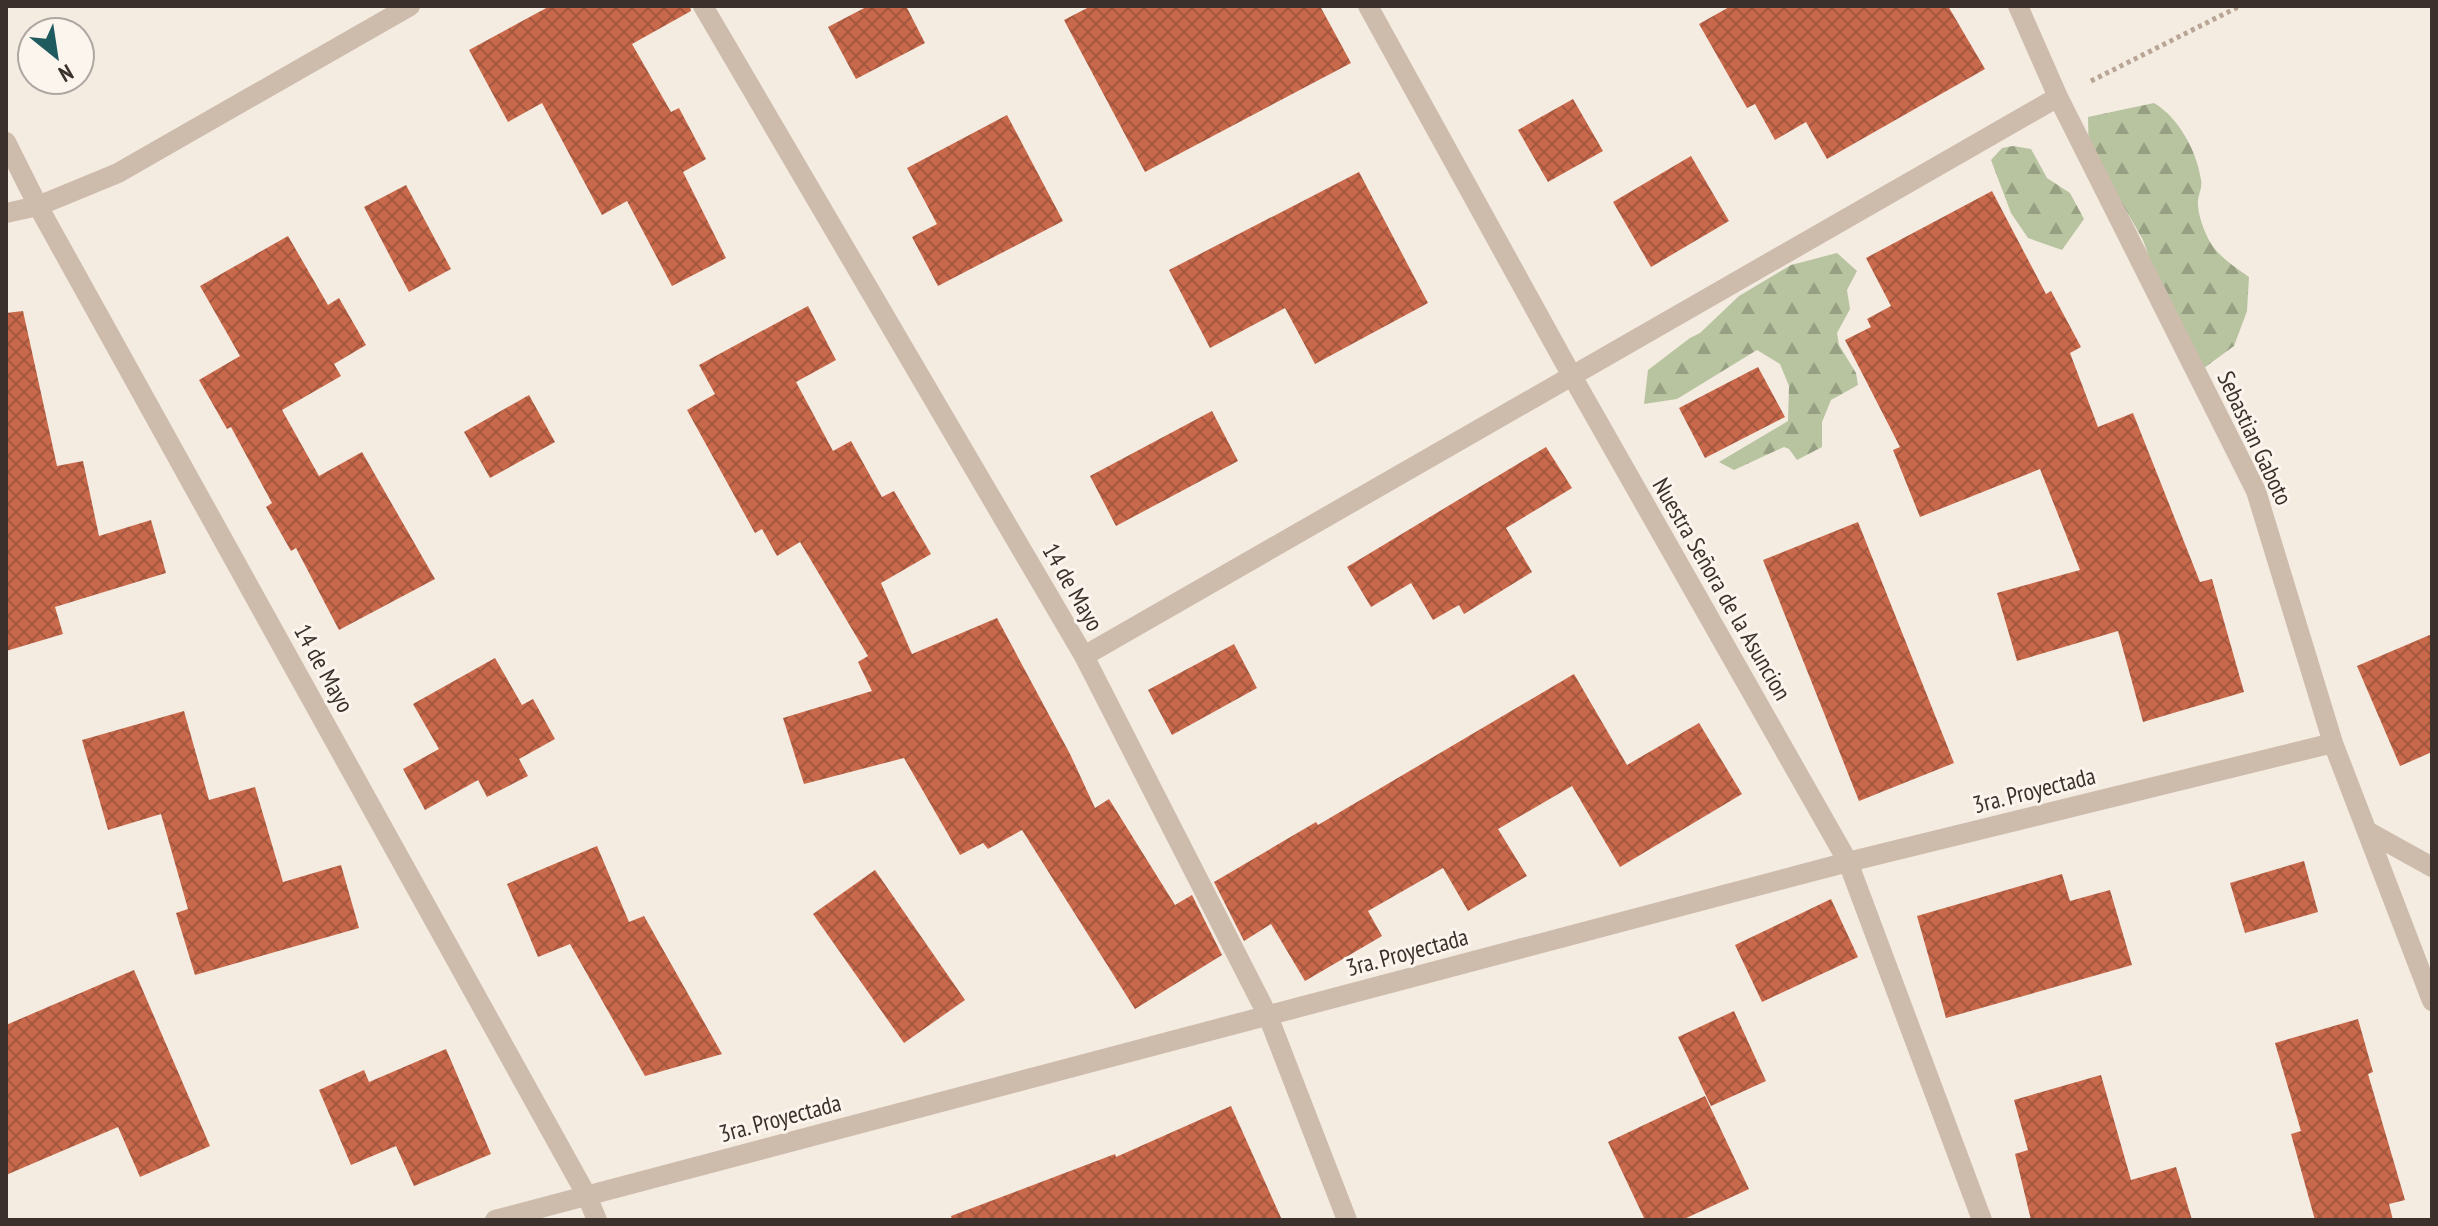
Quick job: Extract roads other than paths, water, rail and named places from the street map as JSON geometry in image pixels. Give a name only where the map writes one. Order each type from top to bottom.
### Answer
[{"type":"street","points":[[6,213],[38,206],[118,173],[410,6]]},
{"type":"street","name":"14 de Mayo","points":[[703,6],[1084,656],[1268,1016],[1347,1220]]},
{"type":"street","name":"Nuestra Señora de la Asuncion","points":[[1368,6],[1572,376],[1848,862],[1982,1220]]},
{"type":"street","name":"Sebastian Gaboto","points":[[2018,6],[2058,97],[2256,491],[2333,743],[2432,1001]]},
{"type":"street","points":[[1084,656],[2058,97]]},
{"type":"street","name":"14 de Mayo","points":[[6,142],[38,206],[587,1196],[597,1220]]},
{"type":"street","name":"3ra. Proyectada","points":[[495,1220],[1848,862],[2333,743]]},
{"type":"street","points":[[2367,831],[2432,867]]}]
